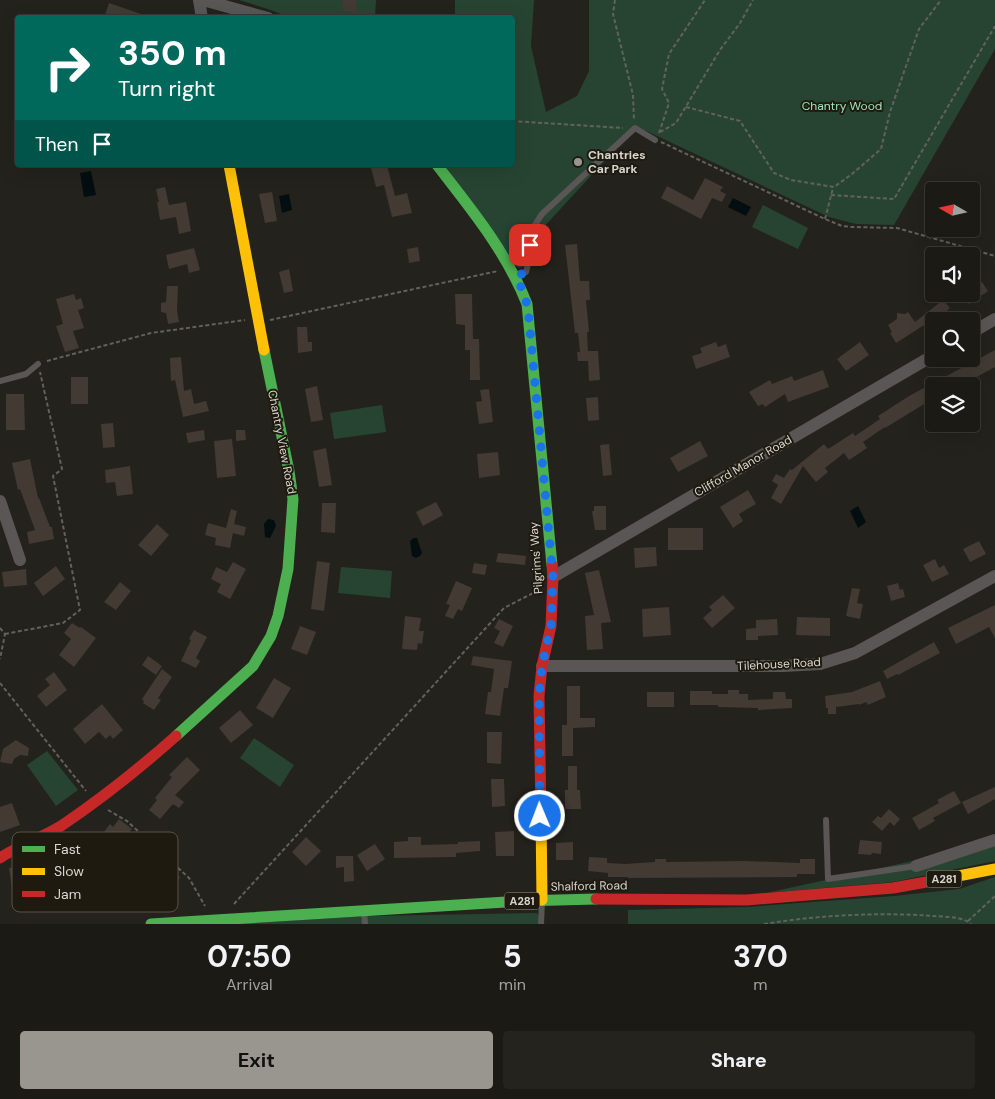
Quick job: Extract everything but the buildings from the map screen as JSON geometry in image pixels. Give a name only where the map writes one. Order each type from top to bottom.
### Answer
[{"type":"street","points":[[199,0],[202,15]]},
{"type":"street","points":[[203,0],[257,15]]},
{"type":"street","name":"Chantry View Road","points":[[49,832],[59,827],[99,798],[168,743],[253,666],[271,636],[278,616],[288,570],[293,499],[229,167]]},
{"type":"street","name":"Pilgrims' Way","points":[[439,167],[488,230],[515,272],[527,304],[553,577],[551,626],[542,666],[538,731],[542,900]]},
{"type":"street","points":[[980,328],[995,319]]},
{"type":"street","name":"Clifford Manor Road","points":[[553,577],[925,360]]},
{"type":"street","points":[[0,501],[20,560]]},
{"type":"street","name":"Tilehouse Road","points":[[542,666],[783,666],[820,664],[855,653],[995,576]]},
{"type":"street","points":[[916,866],[995,840]]},
{"type":"street","name":"Chantry View Road","points":[[0,858],[12,850]]},
{"type":"street","name":"Shalford Road","points":[[151,924],[542,900],[747,900],[893,888],[995,869]]},
{"type":"lane","points":[[515,272],[526,272],[529,260],[531,230],[542,214],[615,142],[635,128],[655,140]]},
{"type":"lane","points":[[0,381],[26,374],[38,364]]},
{"type":"lane","points":[[826,820],[828,879],[916,866]]},
{"type":"lane","points":[[541,924],[542,900]]},
{"type":"lane","points":[[364,910],[365,924]]},
{"type":"path","points":[[515,121],[635,128],[633,95],[613,14],[615,0]]},
{"type":"path","points":[[705,0],[669,54],[662,88],[668,103],[660,132],[655,140],[842,226],[897,228],[995,256]]},
{"type":"path","points":[[660,132],[676,123],[753,0]]},
{"type":"path","points":[[825,219],[834,187],[880,149],[890,112],[919,29],[941,0]]},
{"type":"path","points":[[831,195],[894,199],[995,26]]},
{"type":"path","points":[[686,107],[740,121],[774,173],[791,180],[834,187]]},
{"type":"path","points":[[5,634],[63,624],[80,610],[53,476],[62,469],[38,364],[152,333],[251,319],[258,323],[515,272]]},
{"type":"path","points":[[230,909],[504,608],[539,590],[553,591]]},
{"type":"path","points":[[0,628],[5,634]]},
{"type":"path","points":[[0,659],[5,634]]},
{"type":"path","points":[[968,922],[995,896]]},
{"type":"path","points":[[764,924],[798,919],[905,914],[955,918],[971,924]]},
{"type":"green space","points":[[239,0],[376,0],[375,15],[284,15]]},
{"type":"green space","name":"Chantry Wood","points":[[455,0],[534,0],[531,46],[546,112],[577,96],[589,71],[589,0],[995,0],[995,49],[894,225],[856,224],[829,217],[638,127],[541,230],[533,240],[526,266],[518,268],[445,167],[515,167],[515,15],[455,15]]},
{"type":"green space","points":[[763,205],[808,228],[798,249],[752,227]]},
{"type":"green space","points":[[382,405],[386,432],[334,439],[330,413]]},
{"type":"green space","points":[[341,567],[392,571],[390,598],[338,593]]},
{"type":"green space","points":[[254,738],[294,765],[280,787],[240,758]]},
{"type":"green space","points":[[47,751],[78,790],[56,806],[27,765]]},
{"type":"green space","points":[[995,843],[995,861],[893,882],[766,893]]},
{"type":"green space","points":[[995,877],[995,924],[628,924],[628,910],[746,907],[894,896],[959,889]]},
{"type":"green space","points":[[537,913],[543,924],[232,924],[369,916]]},
{"type":"shaded area","points":[[91,171],[96,195],[84,197],[80,173]]},
{"type":"shaded area","points":[[289,194],[292,210],[282,213],[279,196]]},
{"type":"shaded area","points":[[733,198],[751,207],[746,216],[728,207]]},
{"type":"shaded area","points":[[858,506],[866,522],[858,528],[850,511]]},
{"type":"shaded area","points":[[268,519],[274,520],[276,526],[270,538],[265,537],[264,524]]},
{"type":"shaded area","points":[[417,538],[422,553],[416,558],[412,556],[410,541]]},
{"type":"traffic: fast","points":[[439,167],[475,214],[498,248],[527,304],[552,565]]},
{"type":"traffic: fast","points":[[176,736],[253,666],[271,636],[278,616],[288,569],[293,499],[264,350]]},
{"type":"traffic: fast","points":[[151,924],[521,901],[596,899]]},
{"type":"traffic: slow","points":[[229,167],[264,350]]},
{"type":"traffic: slow","points":[[541,814],[542,900]]},
{"type":"traffic: slow","points":[[932,881],[995,869]]},
{"type":"traffic: jam","points":[[541,814],[539,696],[542,666],[551,626],[552,565]]},
{"type":"traffic: jam","points":[[50,832],[76,816],[120,783],[176,736]]},
{"type":"traffic: jam","points":[[0,858],[12,851]]},
{"type":"traffic: jam","points":[[596,899],[747,900],[893,888],[932,881]]},
{"type":"place","name":"Chantries Car Park","points":[[578,162]]},
{"type":"route","points":[[530,245],[526,272],[517,276],[527,304],[529,319],[553,577],[551,626],[542,666],[539,696],[540,816]]}]
